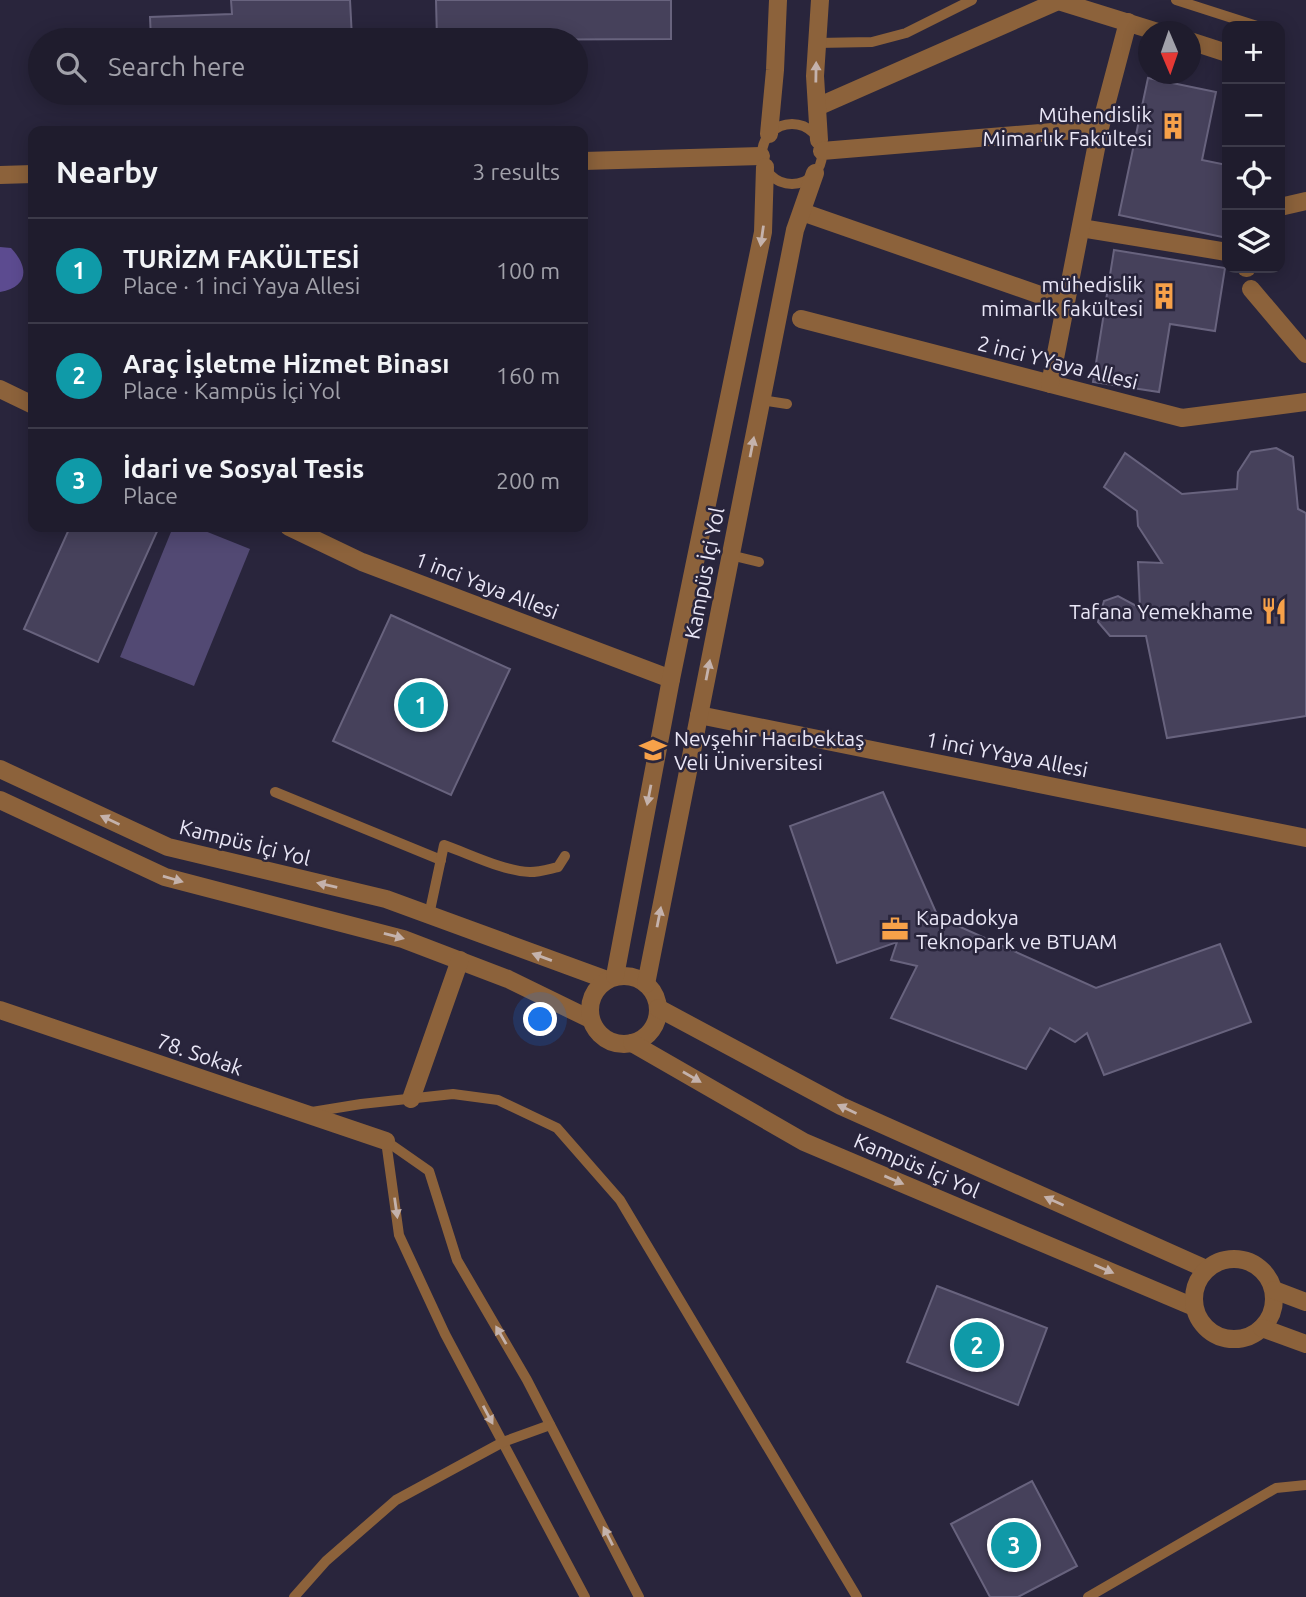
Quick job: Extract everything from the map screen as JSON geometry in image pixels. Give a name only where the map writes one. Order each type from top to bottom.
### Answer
[{"type":"street","points":[[769,134],[778,0]]},
{"type":"street","points":[[820,0],[815,76],[821,146],[1100,128]]},
{"type":"street","points":[[817,107],[1058,1],[1138,25]]},
{"type":"street","points":[[1050,384],[1100,128],[1128,22]]},
{"type":"street","points":[[1201,44],[1222,51]]},
{"type":"street","points":[[588,161],[763,162]]},
{"type":"street","name":"Kampüs İçi Yol","points":[[0,769],[169,847],[386,899],[611,978],[764,232],[763,162]]},
{"type":"street","name":"Kampüs İçi Yol","points":[[646,984],[795,230],[815,173]]},
{"type":"street","points":[[0,175],[28,174]]},
{"type":"street","points":[[1285,206],[1306,201]]},
{"type":"street","points":[[802,212],[1066,304]]},
{"type":"street","points":[[1081,228],[1222,251]]},
{"type":"street","points":[[1251,289],[1306,354]]},
{"type":"street","name":"2 inci YYaya Allesi","points":[[801,319],[1182,418],[1306,402]]},
{"type":"street","points":[[0,389],[28,403]]},
{"type":"street","points":[[731,389],[761,400]]},
{"type":"street","name":"1 inci Yaya Allesi","points":[[299,532],[362,562],[671,678]]},
{"type":"street","name":"1 inci YYaya Allesi","points":[[699,715],[1306,838]]},
{"type":"street","points":[[0,800],[165,877],[403,939],[508,979],[590,1019]]},
{"type":"street","points":[[411,1099],[460,960]]},
{"type":"street","points":[[628,975],[641,979],[646,984],[657,1001],[658,1014],[654,1027],[645,1037],[632,1044],[606,1040],[596,1031],[590,1019],[589,1005],[594,992],[602,982],[628,975]]},
{"type":"street","name":"Kampüs İçi Yol","points":[[658,1008],[841,1106],[1206,1269]]},
{"type":"street","name":"78. Sokak","points":[[0,1010],[386,1140]]},
{"type":"street","name":"Kampüs İçi Yol","points":[[632,1044],[804,1142],[1194,1307]]},
{"type":"street","points":[[1232,1259],[1259,1267],[1274,1290],[1270,1317],[1262,1328],[1250,1336],[1236,1340],[1222,1338],[1209,1331],[1199,1320],[1194,1307],[1193,1293],[1206,1269],[1232,1259]]},
{"type":"street","points":[[1274,1290],[1306,1302]]},
{"type":"street","points":[[1262,1328],[1306,1343]]},
{"type":"lane","points":[[817,43],[872,42],[906,33],[972,0]]},
{"type":"lane","points":[[1176,0],[1241,21]]},
{"type":"lane","points":[[801,125],[812,131],[821,146],[821,163],[806,181],[782,183],[772,177],[763,162],[763,145],[769,134],[778,127],[801,125]]},
{"type":"lane","points":[[761,400],[788,404]]},
{"type":"lane","points":[[730,555],[760,562]]},
{"type":"lane","points":[[275,792],[441,860]]},
{"type":"lane","points":[[429,915],[444,845],[528,872],[558,867],[565,856]]},
{"type":"lane","points":[[304,1113],[453,1094],[498,1100],[557,1128],[620,1200],[858,1597]]},
{"type":"lane","points":[[386,1140],[429,1171],[457,1260],[527,1380],[639,1597]]},
{"type":"lane","points":[[386,1140],[400,1235],[445,1334],[585,1597]]},
{"type":"lane","points":[[294,1597],[326,1561],[396,1500],[503,1442],[550,1425]]},
{"type":"lane","points":[[1088,1597],[1276,1488],[1306,1485]]},
{"type":"shaded area","points":[[0,247],[11,248],[17,255],[23,275],[16,286],[0,292]]},
{"type":"shaded area","points":[[171,532],[208,532],[250,549],[194,686],[120,657]]},
{"type":"building","points":[[231,0],[350,0],[351,28],[150,28],[150,17],[232,14]]},
{"type":"building","points":[[436,0],[671,0],[671,39],[588,39],[588,28],[437,28]]},
{"type":"building","name":"Mühendislik Mimarlık Fakültesi","points":[[1147,84],[1177,84],[1216,92],[1202,160],[1222,164],[1222,237],[1119,215]]},
{"type":"building","name":"mühedislik mimarlk fakültesi","points":[[1114,250],[1222,268],[1224,273],[1215,331],[1170,324],[1159,392],[1093,382]]},
{"type":"building","points":[[1276,448],[1293,457],[1298,509],[1306,513],[1306,716],[1167,738],[1146,636],[1110,636],[1098,622],[1104,601],[1118,596],[1140,608],[1138,562],[1162,563],[1138,526],[1137,511],[1104,487],[1125,453],[1182,494],[1237,489],[1238,472],[1251,452]]},
{"type":"building","points":[[68,532],[157,532],[98,662],[24,629]]},
{"type":"building","points":[[391,615],[510,669],[451,795],[333,741]]},
{"type":"building","name":"Kapadokya Teknopark ve BTUAM","points":[[883,792],[938,917],[1096,988],[1220,944],[1251,1022],[1104,1075],[1087,1033],[1075,1042],[1050,1028],[1026,1069],[891,1018],[917,966],[891,960],[897,942],[837,963],[790,826]]},
{"type":"building","points":[[937,1286],[1047,1328],[1018,1405],[907,1362]]},
{"type":"building","points":[[1032,1481],[1077,1566],[1018,1597],[990,1597],[951,1524]]},
{"type":"place","name":"Mühendislik Mimarlık Fakültesi","points":[[1173,126]]},
{"type":"place","name":"mühedislik mimarlk fakültesi","points":[[1164,296]]},
{"type":"place","name":"Tafana Yemekhame","points":[[1274,611]]},
{"type":"place","name":"TURİZM FAKÜLTESİ","points":[[421,705]]},
{"type":"place","name":"Nevşehir Hacıbektaş Veli Üniversitesi","points":[[653,750]]},
{"type":"place","name":"Kapadokya Teknopark ve BTUAM","points":[[895,929]]},
{"type":"place","name":"Araç İşletme Hizmet Binası","points":[[977,1345]]},
{"type":"place","name":"İdari ve Sosyal Tesis","points":[[1014,1545]]}]
